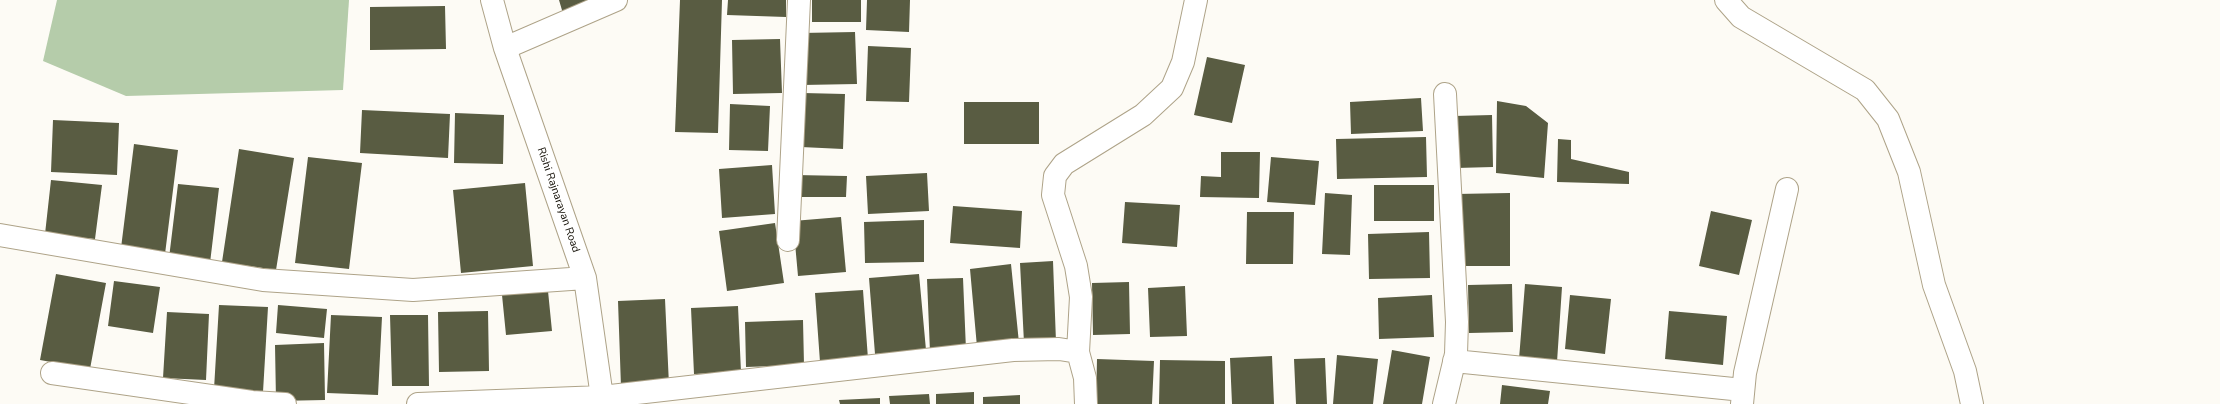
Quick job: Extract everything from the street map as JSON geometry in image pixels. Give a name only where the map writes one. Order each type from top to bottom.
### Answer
[{"type":"street","name":"Rishi Rajnarayan Road","points":[[492,0],[505,48],[585,278],[603,400]]},
{"type":"street","points":[[505,48],[616,0]]},
{"type":"street","points":[[788,240],[799,0]]},
{"type":"street","points":[[1086,404],[1085,378],[1078,352],[1082,296],[1076,266],[1053,195],[1055,176],[1064,164],[1143,115],[1172,88],[1183,62],[1196,0]]},
{"type":"street","points":[[1726,0],[1741,17],[1865,90],[1888,119],[1909,172],[1934,285],[1965,371],[1972,404]]},
{"type":"street","points":[[1444,404],[1454,361],[1456,322],[1445,94]]},
{"type":"street","points":[[1454,361],[1742,397],[1745,373],[1787,189]]},
{"type":"street","points":[[0,235],[263,280],[413,290],[585,278]]},
{"type":"street","points":[[418,404],[603,400],[1013,350],[1059,349],[1078,352]]},
{"type":"street","points":[[52,373],[252,402],[285,404]]},
{"type":"shaded area","points":[[57,0],[349,0],[343,90],[126,96],[43,61]]},
{"type":"building","points":[[559,0],[599,0],[564,17]]},
{"type":"building","points":[[680,0],[722,0],[718,133],[675,132]]},
{"type":"building","points":[[728,0],[786,0],[786,17],[727,15]]},
{"type":"building","points":[[812,0],[861,0],[861,22],[812,22]]},
{"type":"building","points":[[867,0],[910,0],[909,32],[866,30]]},
{"type":"building","points":[[445,6],[446,49],[370,50],[370,7]]},
{"type":"building","points":[[855,32],[857,84],[802,85],[801,33]]},
{"type":"building","points":[[780,39],[782,93],[733,94],[732,40]]},
{"type":"building","points":[[868,46],[911,48],[909,102],[866,101]]},
{"type":"building","points":[[1207,57],[1245,65],[1232,123],[1194,115]]},
{"type":"building","points":[[803,93],[845,94],[843,149],[801,147]]},
{"type":"building","points":[[1421,98],[1423,131],[1351,134],[1350,102]]},
{"type":"building","points":[[1497,101],[1526,106],[1548,123],[1544,178],[1496,173]]},
{"type":"building","points":[[964,102],[1039,102],[1039,144],[964,144]]},
{"type":"building","points":[[730,104],[770,106],[768,151],[729,150]]},
{"type":"building","points":[[362,110],[450,114],[448,158],[360,153]]},
{"type":"building","points":[[455,113],[504,115],[503,164],[454,163]]},
{"type":"building","points":[[1492,115],[1493,167],[1456,168],[1454,116]]},
{"type":"building","points":[[53,120],[119,123],[117,175],[51,172]]},
{"type":"building","points":[[1426,137],[1427,177],[1337,179],[1336,139]]},
{"type":"building","points":[[1558,139],[1571,140],[1571,159],[1629,172],[1629,184],[1557,182]]},
{"type":"building","points":[[134,144],[178,150],[165,254],[121,248]]},
{"type":"building","points":[[239,149],[294,158],[276,270],[222,262]]},
{"type":"building","points":[[1221,152],[1260,152],[1259,198],[1200,197],[1201,176],[1221,177]]},
{"type":"building","points":[[308,157],[362,163],[349,269],[295,263]]},
{"type":"building","points":[[1271,157],[1319,161],[1315,205],[1267,202]]},
{"type":"building","points":[[772,165],[775,214],[722,218],[719,169]]},
{"type":"building","points":[[927,173],[929,211],[868,214],[866,176]]},
{"type":"building","points":[[795,175],[847,176],[846,197],[795,197]]},
{"type":"building","points":[[51,180],[102,185],[95,239],[45,234]]},
{"type":"building","points":[[525,183],[533,266],[461,273],[453,190]]},
{"type":"building","points":[[178,184],[219,188],[210,263],[169,258]]},
{"type":"building","points":[[1374,185],[1434,185],[1434,221],[1374,221]]},
{"type":"building","points":[[1325,193],[1352,195],[1350,255],[1322,254]]},
{"type":"building","points":[[1510,193],[1510,266],[1456,266],[1456,194]]},
{"type":"building","points":[[1125,202],[1180,205],[1177,247],[1122,243]]},
{"type":"building","points":[[953,206],[1022,211],[1020,248],[950,243]]},
{"type":"building","points":[[1711,211],[1752,220],[1739,275],[1699,266]]},
{"type":"building","points":[[1247,212],[1294,212],[1293,264],[1246,264]]},
{"type":"building","points":[[841,217],[846,272],[798,276],[793,221]]},
{"type":"building","points":[[924,220],[924,262],[865,263],[864,222]]},
{"type":"building","points":[[775,223],[784,283],[727,291],[719,231]]},
{"type":"building","points":[[1429,232],[1430,278],[1369,279],[1368,234]]},
{"type":"building","points":[[1053,261],[1056,342],[1024,343],[1020,263]]},
{"type":"building","points":[[1011,264],[1019,343],[977,347],[970,269]]},
{"type":"building","points":[[56,274],[106,283],[90,369],[40,360]]},
{"type":"building","points":[[919,274],[926,350],[875,354],[869,278]]},
{"type":"building","points":[[963,278],[966,350],[930,352],[927,279]]},
{"type":"building","points":[[114,281],[160,287],[153,333],[108,326]]},
{"type":"building","points":[[1129,282],[1130,334],[1093,335],[1092,283]]},
{"type":"building","points":[[1512,284],[1513,332],[1469,333],[1468,285]]},
{"type":"building","points":[[1525,284],[1562,287],[1557,362],[1519,359]]},
{"type":"building","points":[[1185,286],[1187,336],[1150,337],[1148,288]]},
{"type":"building","points":[[863,290],[868,359],[820,362],[815,293]]},
{"type":"building","points":[[548,291],[552,331],[506,335],[502,295]]},
{"type":"building","points":[[1432,295],[1434,337],[1379,339],[1378,298]]},
{"type":"building","points":[[1570,295],[1611,299],[1605,354],[1565,349]]},
{"type":"building","points":[[665,299],[669,385],[621,387],[618,301]]},
{"type":"building","points":[[219,305],[268,307],[263,392],[214,389]]},
{"type":"building","points":[[278,305],[327,309],[324,338],[276,333]]},
{"type":"building","points":[[738,306],[741,372],[694,374],[691,308]]},
{"type":"building","points":[[488,311],[489,371],[439,372],[438,312]]},
{"type":"building","points":[[1669,311],[1727,316],[1723,365],[1665,359]]},
{"type":"building","points":[[167,312],[209,314],[206,380],[163,378]]},
{"type":"building","points":[[331,315],[382,317],[378,395],[327,393]]},
{"type":"building","points":[[390,315],[428,315],[429,386],[392,386]]},
{"type":"building","points":[[803,320],[804,365],[746,367],[745,322]]},
{"type":"building","points":[[324,343],[325,400],[276,401],[275,345]]},
{"type":"building","points":[[1392,350],[1430,357],[1422,404],[1383,404]]},
{"type":"building","points":[[1337,355],[1378,359],[1373,404],[1333,404]]},
{"type":"building","points":[[1272,356],[1274,404],[1232,404],[1230,358]]},
{"type":"building","points":[[1325,358],[1327,404],[1296,404],[1294,359]]},
{"type":"building","points":[[1097,359],[1154,361],[1152,404],[1096,404]]},
{"type":"building","points":[[1160,360],[1225,361],[1225,404],[1159,404]]},
{"type":"building","points":[[1502,385],[1550,391],[1548,404],[1500,404]]},
{"type":"building","points":[[974,392],[974,404],[936,404],[936,394]]},
{"type":"building","points":[[929,394],[930,404],[890,404],[889,396]]},
{"type":"building","points":[[1020,395],[1020,404],[983,404],[983,397]]},
{"type":"building","points":[[880,398],[880,404],[840,404],[839,400]]}]
